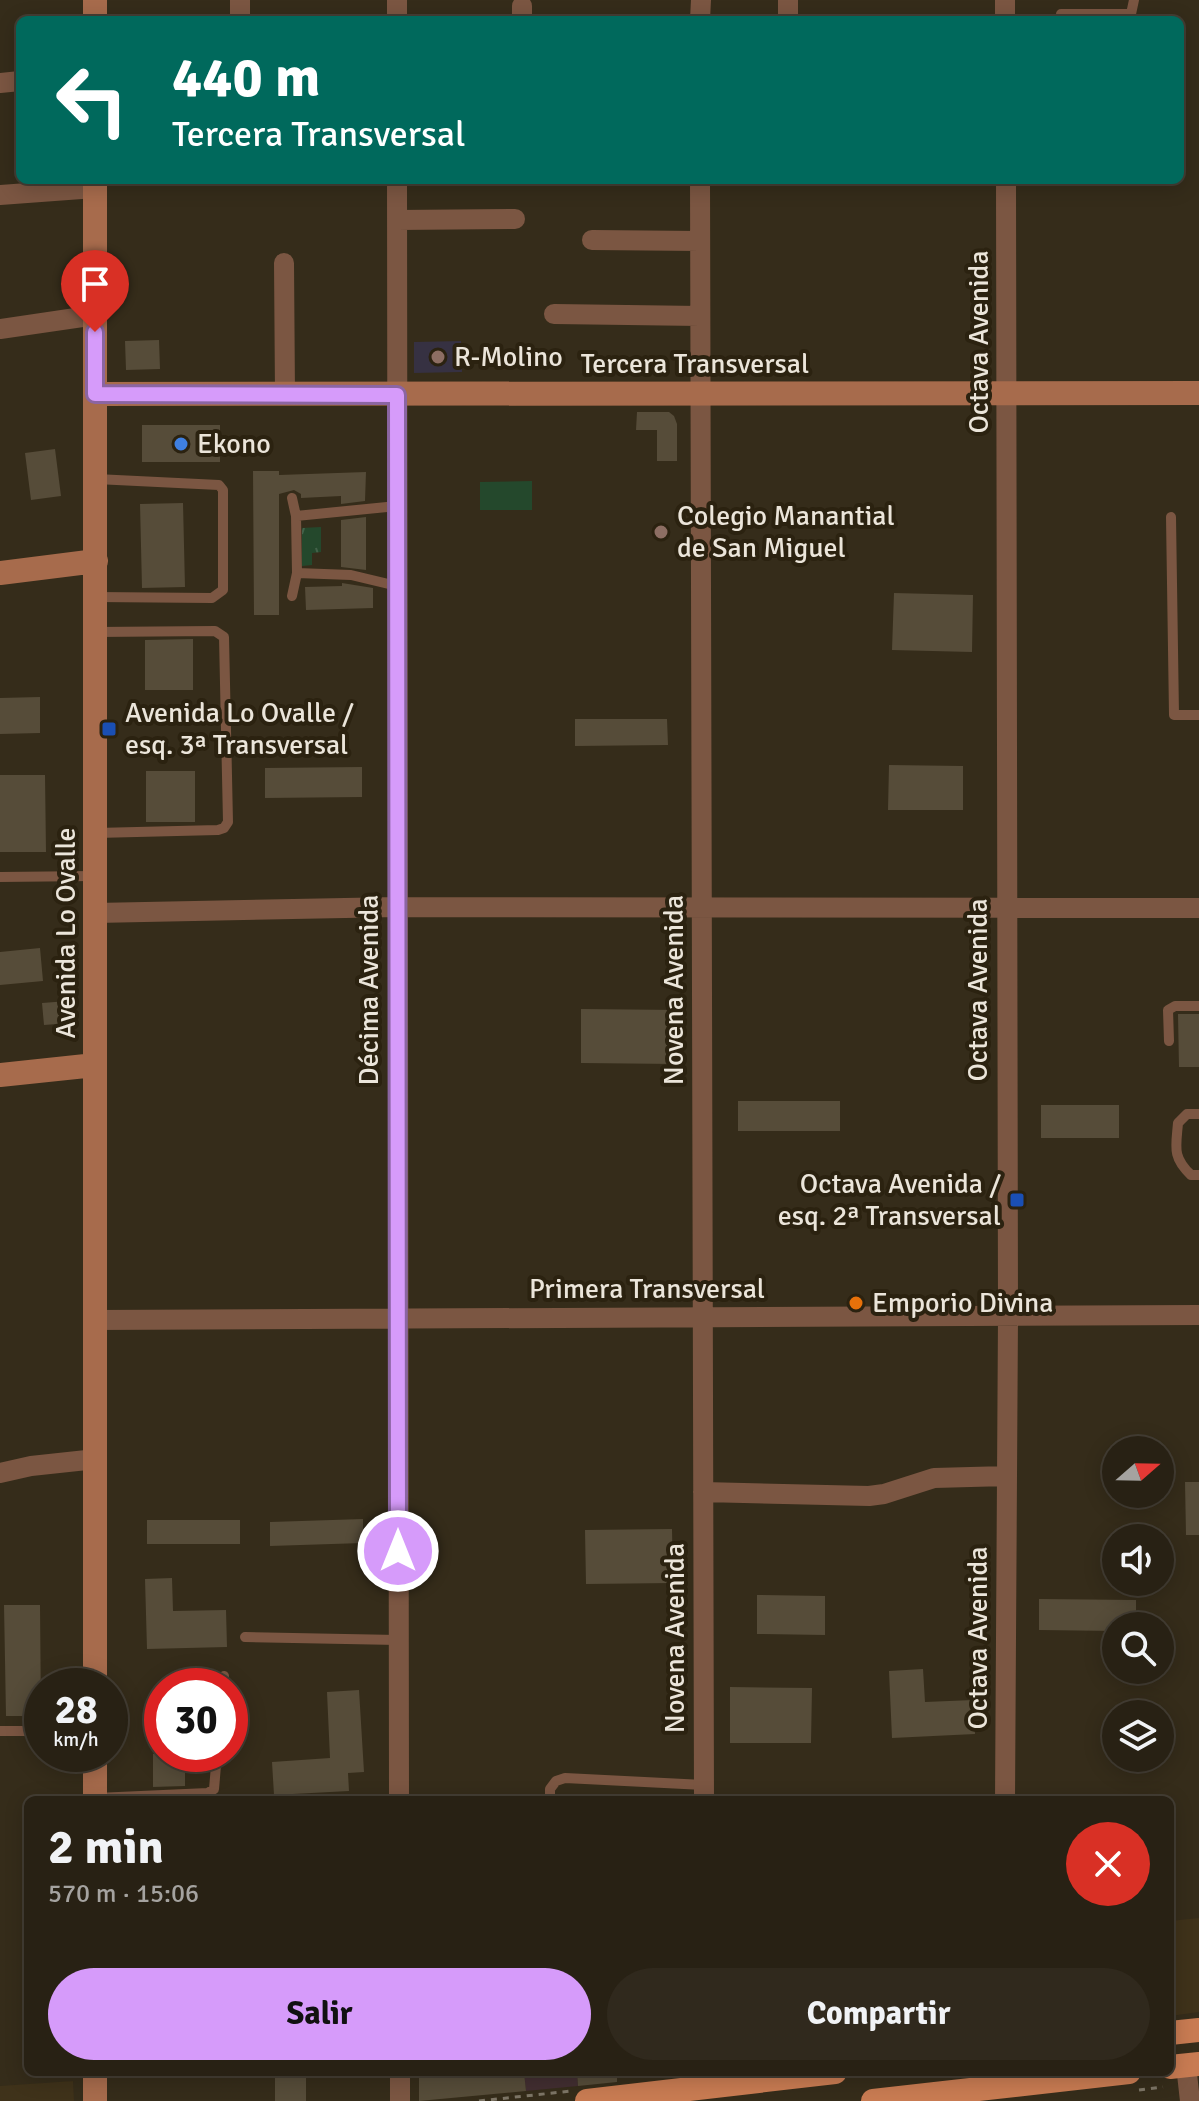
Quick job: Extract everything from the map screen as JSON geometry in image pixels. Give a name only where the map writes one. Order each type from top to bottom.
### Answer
[{"type":"main road","name":"Avenida Lo Ovalle","points":[[95,184],[95,1668]]},
{"type":"main road","name":"Tercera Transversal","points":[[95,394],[1199,393]]},
{"type":"main road","points":[[0,573],[96,561]]},
{"type":"main road","points":[[0,1075],[95,1065]]},
{"type":"main road","points":[[95,1772],[95,1796]]},
{"type":"main road","points":[[1174,2033],[1199,2030]]},
{"type":"main road","points":[[95,2076],[95,2101]]},
{"type":"main road","points":[[587,2101],[621,2099],[704,2080],[770,2076]]},
{"type":"main road","points":[[873,2101],[1096,2076]]},
{"type":"street","points":[[0,195],[95,184]]},
{"type":"street","name":"Décima Avenida","points":[[397,184],[399,1796]]},
{"type":"street","name":"Novena Avenida","points":[[700,184],[704,1793]]},
{"type":"street","name":"Octava Avenida","points":[[1005,1796],[1008,1316],[1006,184]]},
{"type":"street","points":[[397,220],[515,219]]},
{"type":"street","points":[[592,240],[700,241]]},
{"type":"street","points":[[284,263],[285,395]]},
{"type":"street","points":[[554,314],[700,316]]},
{"type":"street","points":[[0,329],[96,315]]},
{"type":"street","points":[[95,913],[397,907],[1199,908]]},
{"type":"street","name":"Primera Transversal","points":[[95,1320],[1199,1315]]},
{"type":"street","points":[[0,1473],[31,1466],[96,1459]]},
{"type":"street","points":[[703,1492],[869,1496],[934,1478],[1007,1476]]},
{"type":"street","points":[[1185,2066],[1190,2101]]},
{"type":"street","points":[[400,2076],[400,2101]]},
{"type":"lane","points":[[1061,14],[1131,14],[1134,0]]},
{"type":"lane","points":[[96,479],[219,485],[223,490],[223,590],[218,595],[198,598],[96,597]]},
{"type":"lane","points":[[292,498],[296,516],[297,573],[292,596]]},
{"type":"lane","points":[[296,516],[397,506]]},
{"type":"lane","points":[[1171,517],[1174,715],[1199,715]]},
{"type":"lane","points":[[297,573],[335,573],[397,586]]},
{"type":"lane","points":[[96,632],[215,631],[222,634],[225,641],[228,822],[218,830],[96,833]]},
{"type":"lane","points":[[0,877],[96,876]]},
{"type":"lane","points":[[1169,1041],[1168,1010],[1175,1006],[1199,1006]]},
{"type":"lane","points":[[1199,1114],[1187,1114],[1178,1123],[1176,1150],[1178,1163],[1191,1175],[1199,1175]]},
{"type":"lane","points":[[245,1637],[398,1640]]},
{"type":"lane","points":[[0,1731],[24,1731]]},
{"type":"lane","points":[[152,1796],[208,1793],[214,1789],[215,1772]]},
{"type":"lane","points":[[550,1796],[550,1789],[556,1781],[565,1778],[704,1793]]},
{"type":"shaded area","name":"R-Molino","points":[[461,341],[462,372],[414,373],[414,342]]},
{"type":"shaded area","points":[[1199,1918],[1199,2012],[1174,2015],[1174,1921]]},
{"type":"shaded area","points":[[524,2076],[577,2076],[578,2086],[526,2091]]},
{"type":"shaded area","points":[[73,2081],[74,2101],[0,2101],[0,2086]]},
{"type":"green space","points":[[532,481],[532,510],[480,510],[480,482]]},
{"type":"green space","points":[[321,527],[321,552],[312,553],[312,565],[302,566],[302,528]]},
{"type":"building","points":[[159,340],[160,369],[126,370],[125,341]]},
{"type":"building","points":[[637,412],[669,412],[674,416],[677,424],[677,461],[657,461],[657,430],[636,430]]},
{"type":"building","name":"Ekono","points":[[142,425],[220,425],[220,462],[142,462]]},
{"type":"building","points":[[55,449],[61,496],[31,500],[25,453]]},
{"type":"building","points":[[253,471],[279,471],[279,475],[366,472],[365,501],[341,504],[341,496],[301,498],[301,494],[294,490],[279,494],[279,615],[254,615]]},
{"type":"building","points":[[183,503],[185,587],[142,588],[140,504]]},
{"type":"building","points":[[366,517],[366,570],[341,567],[341,520]]},
{"type":"building","points":[[342,583],[373,588],[373,608],[306,610],[305,587],[342,586]]},
{"type":"building","points":[[894,593],[973,595],[972,652],[892,650]]},
{"type":"building","points":[[193,639],[193,690],[145,690],[145,640]]},
{"type":"building","points":[[40,697],[40,733],[0,734],[0,698]]},
{"type":"building","points":[[575,719],[667,719],[668,745],[575,746]]},
{"type":"building","points":[[889,765],[963,766],[963,810],[888,810]]},
{"type":"building","points":[[362,767],[362,797],[265,798],[265,768]]},
{"type":"building","points":[[146,771],[195,771],[195,822],[146,822]]},
{"type":"building","points":[[0,775],[45,775],[46,852],[0,852]]},
{"type":"building","points":[[40,948],[43,981],[0,985],[0,952]]},
{"type":"building","points":[[68,1001],[70,1023],[44,1025],[42,1003]]},
{"type":"building","points":[[581,1009],[678,1010],[677,1064],[581,1063]]},
{"type":"building","points":[[1178,1014],[1199,1014],[1199,1067],[1179,1067]]},
{"type":"building","points":[[738,1101],[840,1101],[840,1131],[738,1131]]},
{"type":"building","points":[[1041,1105],[1119,1105],[1119,1138],[1041,1138]]},
{"type":"building","points":[[1185,1482],[1199,1482],[1199,1535],[1186,1535]]},
{"type":"building","points":[[363,1519],[363,1543],[270,1546],[270,1522]]},
{"type":"building","points":[[147,1520],[240,1520],[240,1544],[147,1544]]},
{"type":"building","points":[[672,1529],[673,1583],[586,1584],[585,1530]]},
{"type":"building","points":[[172,1578],[173,1611],[226,1610],[227,1647],[147,1649],[145,1579]]},
{"type":"building","points":[[757,1595],[825,1596],[825,1635],[757,1634]]},
{"type":"building","points":[[1039,1599],[1136,1600],[1136,1612],[1102,1612],[1102,1631],[1039,1630]]},
{"type":"building","points":[[4,1605],[40,1605],[41,1668],[24,1668],[24,1716],[6,1716]]},
{"type":"building","points":[[923,1669],[925,1702],[973,1700],[975,1734],[892,1738],[889,1671]]},
{"type":"building","points":[[730,1687],[812,1688],[811,1743],[730,1743]]},
{"type":"building","points":[[359,1690],[364,1772],[348,1773],[349,1791],[274,1795],[272,1762],[330,1758],[327,1692]]},
{"type":"building","points":[[153,1772],[185,1772],[185,1786],[153,1787]]},
{"type":"building","points":[[275,2076],[306,2076],[306,2101],[275,2101]]},
{"type":"building","points":[[419,2076],[524,2076],[526,2091],[419,2101]]},
{"type":"building","points":[[577,2076],[617,2076],[617,2082],[578,2086]]},
{"type":"place","name":"R-Molino","points":[[438,357]]},
{"type":"place","name":"Ekono","points":[[181,444]]},
{"type":"place","name":"Colegio Manantial de San Miguel","points":[[661,532]]},
{"type":"place","name":"Avenida Lo Ovalle / esq. 3ª Transversal","points":[[109,729]]},
{"type":"place","name":"Octava Avenida / esq. 2ª Transversal","points":[[1017,1200]]},
{"type":"place","name":"Emporio Divina","points":[[856,1303]]},
{"type":"route","points":[[95,332],[95,394],[397,395],[398,1551]]}]
